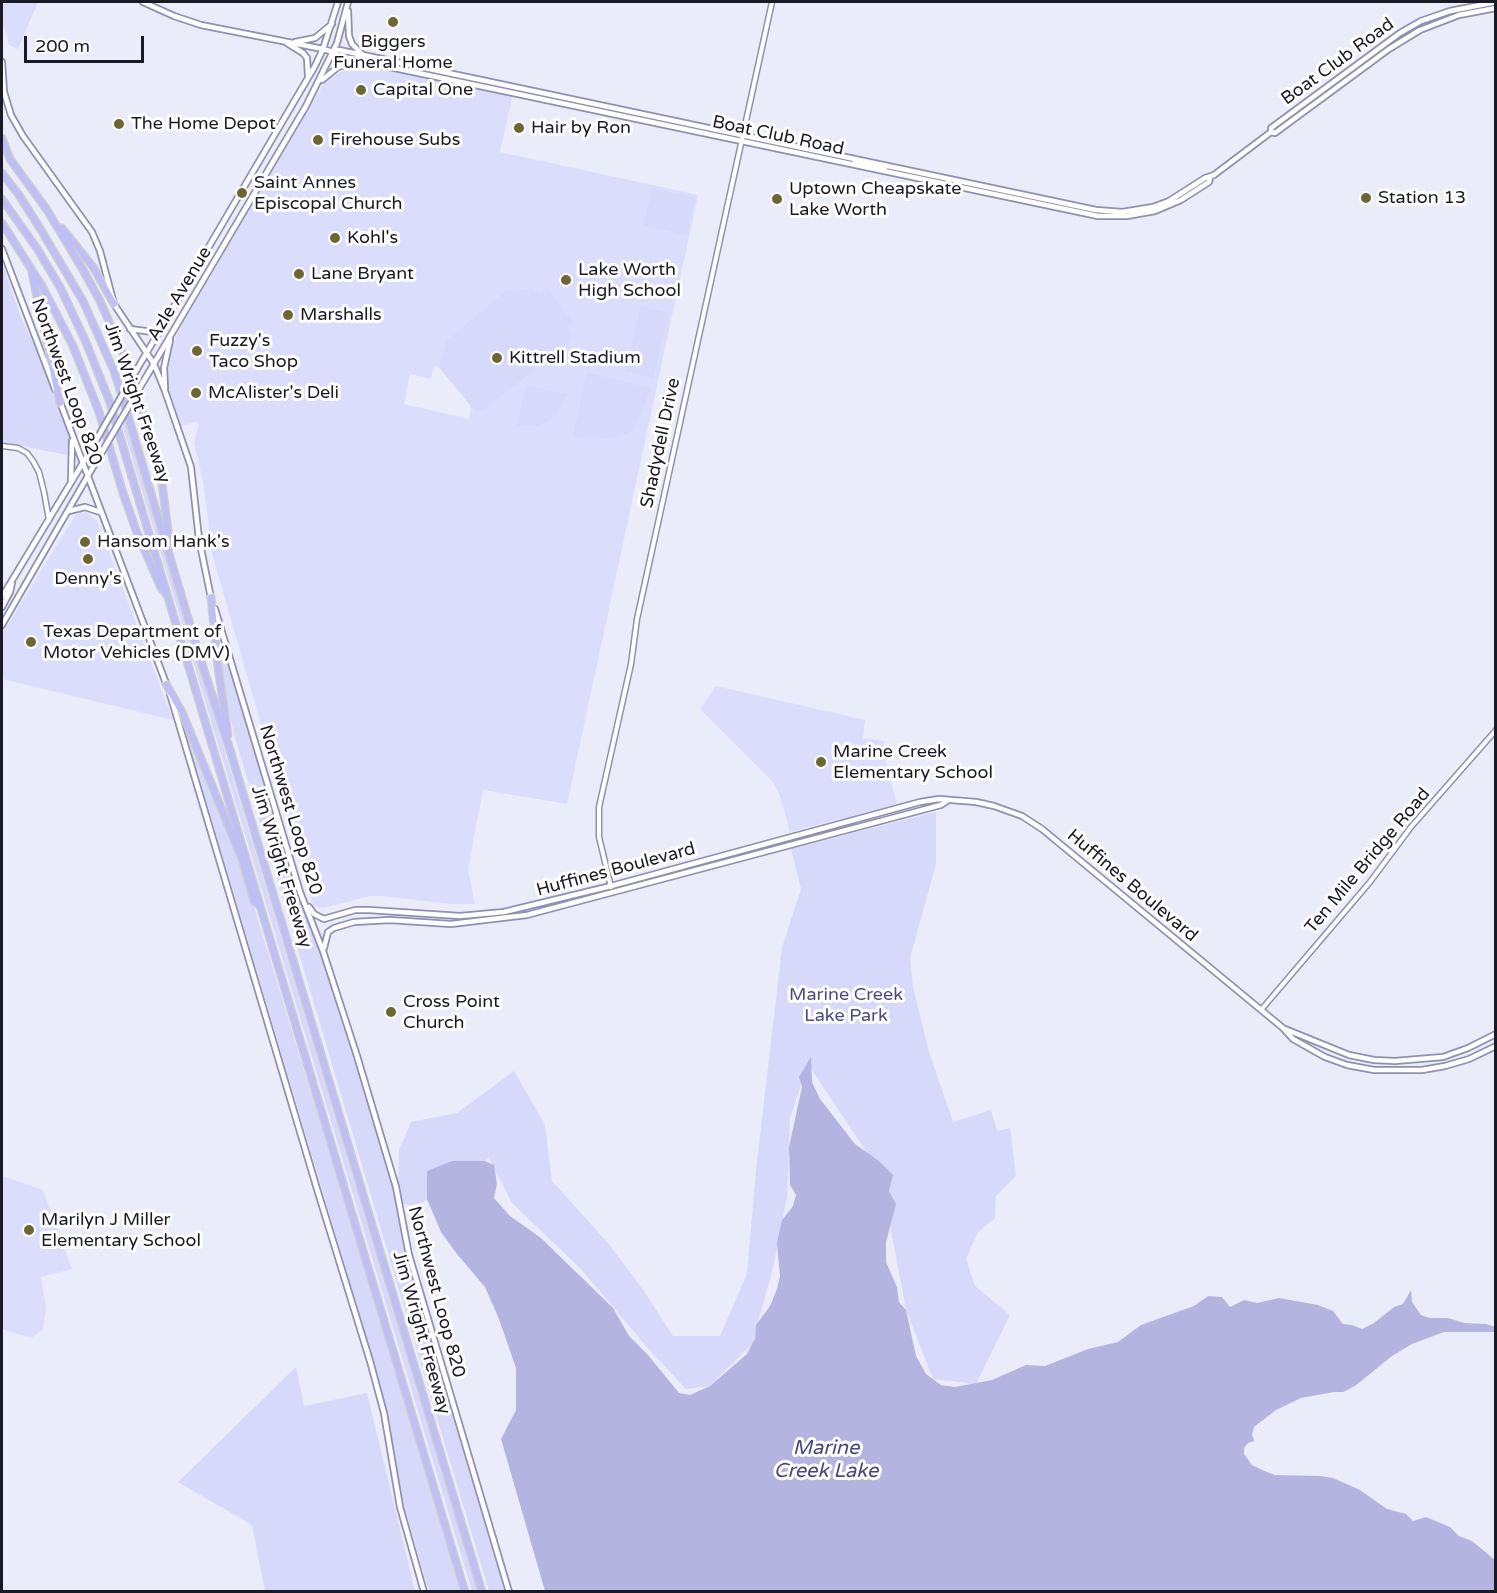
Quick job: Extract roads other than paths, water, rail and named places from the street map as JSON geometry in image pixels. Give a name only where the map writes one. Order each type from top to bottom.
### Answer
[{"type":"highway","points":[[2,138],[10,159]]},
{"type":"highway","points":[[2,150],[84,256],[114,304]]},
{"type":"highway","name":"Jim Wright Freeway","points":[[2,173],[19,195],[83,301],[123,399],[482,1592]]},
{"type":"highway","name":"Jim Wright Freeway","points":[[2,199],[61,289],[109,400],[465,1592]]},
{"type":"highway","points":[[47,210],[100,301],[134,383],[153,444],[162,483],[170,535],[170,554]]},
{"type":"highway","points":[[2,224],[30,266],[73,345],[99,412],[136,530],[161,588],[169,597]]},
{"type":"highway","points":[[30,266],[60,403]]},
{"type":"highway","points":[[211,597],[230,750]]},
{"type":"highway","points":[[166,684],[182,712],[242,859],[254,901],[260,906]]},
{"type":"main road","name":"Boat Club Road","points":[[143,2],[167,14],[192,22],[333,52],[339,50],[362,58],[740,141],[1061,209],[1109,217],[1142,214],[1171,205],[1195,192],[1271,132],[1272,128],[1400,33],[1421,21],[1450,11],[1496,2]]},
{"type":"main road","name":"Azle Avenue","points":[[2,597],[82,465],[306,81],[323,49],[338,2]]},
{"type":"main road","points":[[320,81],[343,64],[362,58],[349,36],[349,2]]},
{"type":"main road","name":"Azle Avenue","points":[[2,625],[320,81],[340,33],[349,2]]},
{"type":"main road","name":"Boat Club Road","points":[[1271,132],[1275,133],[1389,49],[1420,30],[1459,15],[1496,8]]},
{"type":"main road","points":[[285,42],[315,38],[332,24]]},
{"type":"main road","points":[[285,42],[307,58],[309,65],[306,81]]},
{"type":"main road","name":"Boat Club Road","points":[[362,58],[1110,211],[1153,207],[1181,194],[1204,178],[1210,178]]},
{"type":"main road","name":"Northwest Loop 820","points":[[2,62],[4,92],[11,115],[23,136],[92,232],[100,251],[114,304],[154,364],[191,466],[200,539],[211,597],[300,892],[323,951],[357,1056],[396,1187],[409,1255],[509,1592]]},
{"type":"main road","points":[[270,144],[281,151]]},
{"type":"main road","points":[[821,158],[827,156],[884,168],[887,165]]},
{"type":"main road","points":[[254,171],[265,177]]},
{"type":"main road","name":"Northwest Loop 820","points":[[2,249],[166,684],[370,1360],[384,1413],[400,1507],[424,1592]]},
{"type":"main road","points":[[130,329],[153,332],[163,325]]},
{"type":"main road","points":[[165,391],[164,368],[171,335]]},
{"type":"main road","points":[[70,485],[71,436]]},
{"type":"main road","points":[[69,511],[85,507],[101,513]]},
{"type":"main road","points":[[2,607],[10,592],[12,580]]},
{"type":"main road","name":"Huffines Boulevard","points":[[300,892],[304,895],[310,910],[318,918],[328,918],[355,910],[391,910],[460,916],[504,912],[611,886],[911,804],[939,799],[975,802],[1022,816],[1042,829],[1297,1042],[1325,1057],[1347,1065],[1374,1070],[1413,1070],[1445,1066],[1469,1059],[1496,1046]]},
{"type":"main road","name":"Huffines Boulevard","points":[[323,951],[324,940],[328,932],[354,922],[390,920],[451,924],[527,915],[941,805],[947,801]]},
{"type":"main road","points":[[390,920],[391,910]]},
{"type":"main road","points":[[504,912],[505,919]]},
{"type":"main road","name":"Huffines Boulevard","points":[[1283,1028],[1349,1055],[1395,1061],[1443,1057],[1496,1034]]},
{"type":"street","name":"Shadydell Drive","points":[[612,892],[599,837],[599,807],[631,664],[637,619],[772,2]]},
{"type":"street","points":[[2,446],[18,448],[27,453],[33,462],[49,509],[49,520]]},
{"type":"street","name":"Ten Mile Bridge Road","points":[[1261,1010],[1370,882],[1411,827],[1496,730]]},
{"type":"water","name":"Marine Creek Lake","points":[[811,1057],[812,1082],[820,1099],[855,1144],[879,1161],[893,1175],[889,1191],[896,1204],[886,1242],[886,1262],[897,1287],[899,1302],[906,1310],[916,1356],[926,1374],[941,1385],[955,1387],[992,1380],[1026,1365],[1045,1366],[1088,1349],[1118,1342],[1141,1325],[1194,1306],[1208,1296],[1222,1297],[1230,1307],[1244,1300],[1257,1303],[1279,1298],[1318,1305],[1333,1311],[1343,1324],[1362,1329],[1374,1323],[1394,1307],[1403,1304],[1411,1290],[1412,1302],[1421,1315],[1495,1327],[1495,1332],[1444,1332],[1412,1344],[1392,1356],[1355,1386],[1343,1392],[1301,1398],[1276,1410],[1254,1427],[1252,1434],[1254,1441],[1248,1443],[1244,1448],[1244,1454],[1252,1465],[1275,1475],[1333,1478],[1360,1490],[1387,1509],[1406,1514],[1413,1521],[1426,1517],[1450,1527],[1459,1536],[1472,1541],[1495,1560],[1495,1591],[545,1591],[501,1439],[516,1410],[516,1368],[485,1287],[441,1232],[427,1199],[427,1171],[452,1161],[485,1161],[494,1165],[497,1184],[494,1198],[510,1216],[541,1238],[613,1308],[629,1336],[679,1393],[690,1395],[710,1386],[747,1354],[755,1338],[756,1325],[770,1306],[777,1289],[780,1276],[777,1243],[782,1220],[793,1206],[796,1195],[790,1185],[789,1147],[802,1087],[799,1077]]},
{"type":"place","name":"Biggers Funeral Home","points":[[393,22]]},
{"type":"place","name":"Capital One","points":[[361,90]]},
{"type":"place","name":"The Home Depot","points":[[119,124]]},
{"type":"place","name":"Hair by Ron","points":[[519,128]]},
{"type":"place","name":"Firehouse Subs","points":[[318,140]]},
{"type":"place","name":"Saint Annes Episcopal Church","points":[[242,193]]},
{"type":"place","name":"Station 13","points":[[1366,198]]},
{"type":"place","name":"Uptown Cheapskate Lake Worth","points":[[777,199]]},
{"type":"place","name":"Kohl's","points":[[335,238]]},
{"type":"place","name":"Lane Bryant","points":[[299,274]]},
{"type":"place","name":"Lake Worth High School","points":[[566,280]]},
{"type":"place","name":"Marshalls","points":[[288,315]]},
{"type":"place","name":"Fuzzy's Taco Shop","points":[[197,351]]},
{"type":"place","name":"Kittrell Stadium","points":[[497,358]]},
{"type":"place","name":"McAlister's Deli","points":[[196,393]]},
{"type":"place","name":"Hansom Hank's","points":[[85,542]]},
{"type":"place","name":"Denny's","points":[[88,559]]},
{"type":"place","name":"Texas Department of Motor Vehicles (DMV)","points":[[31,642]]},
{"type":"place","name":"Marine Creek Elementary School","points":[[821,762]]},
{"type":"place","name":"Cross Point Church","points":[[391,1012]]},
{"type":"place","name":"Marilyn J Miller Elementary School","points":[[29,1230]]},
{"type":"park label","name":"Marine Creek Lake Park","points":[[846,1005]]}]
